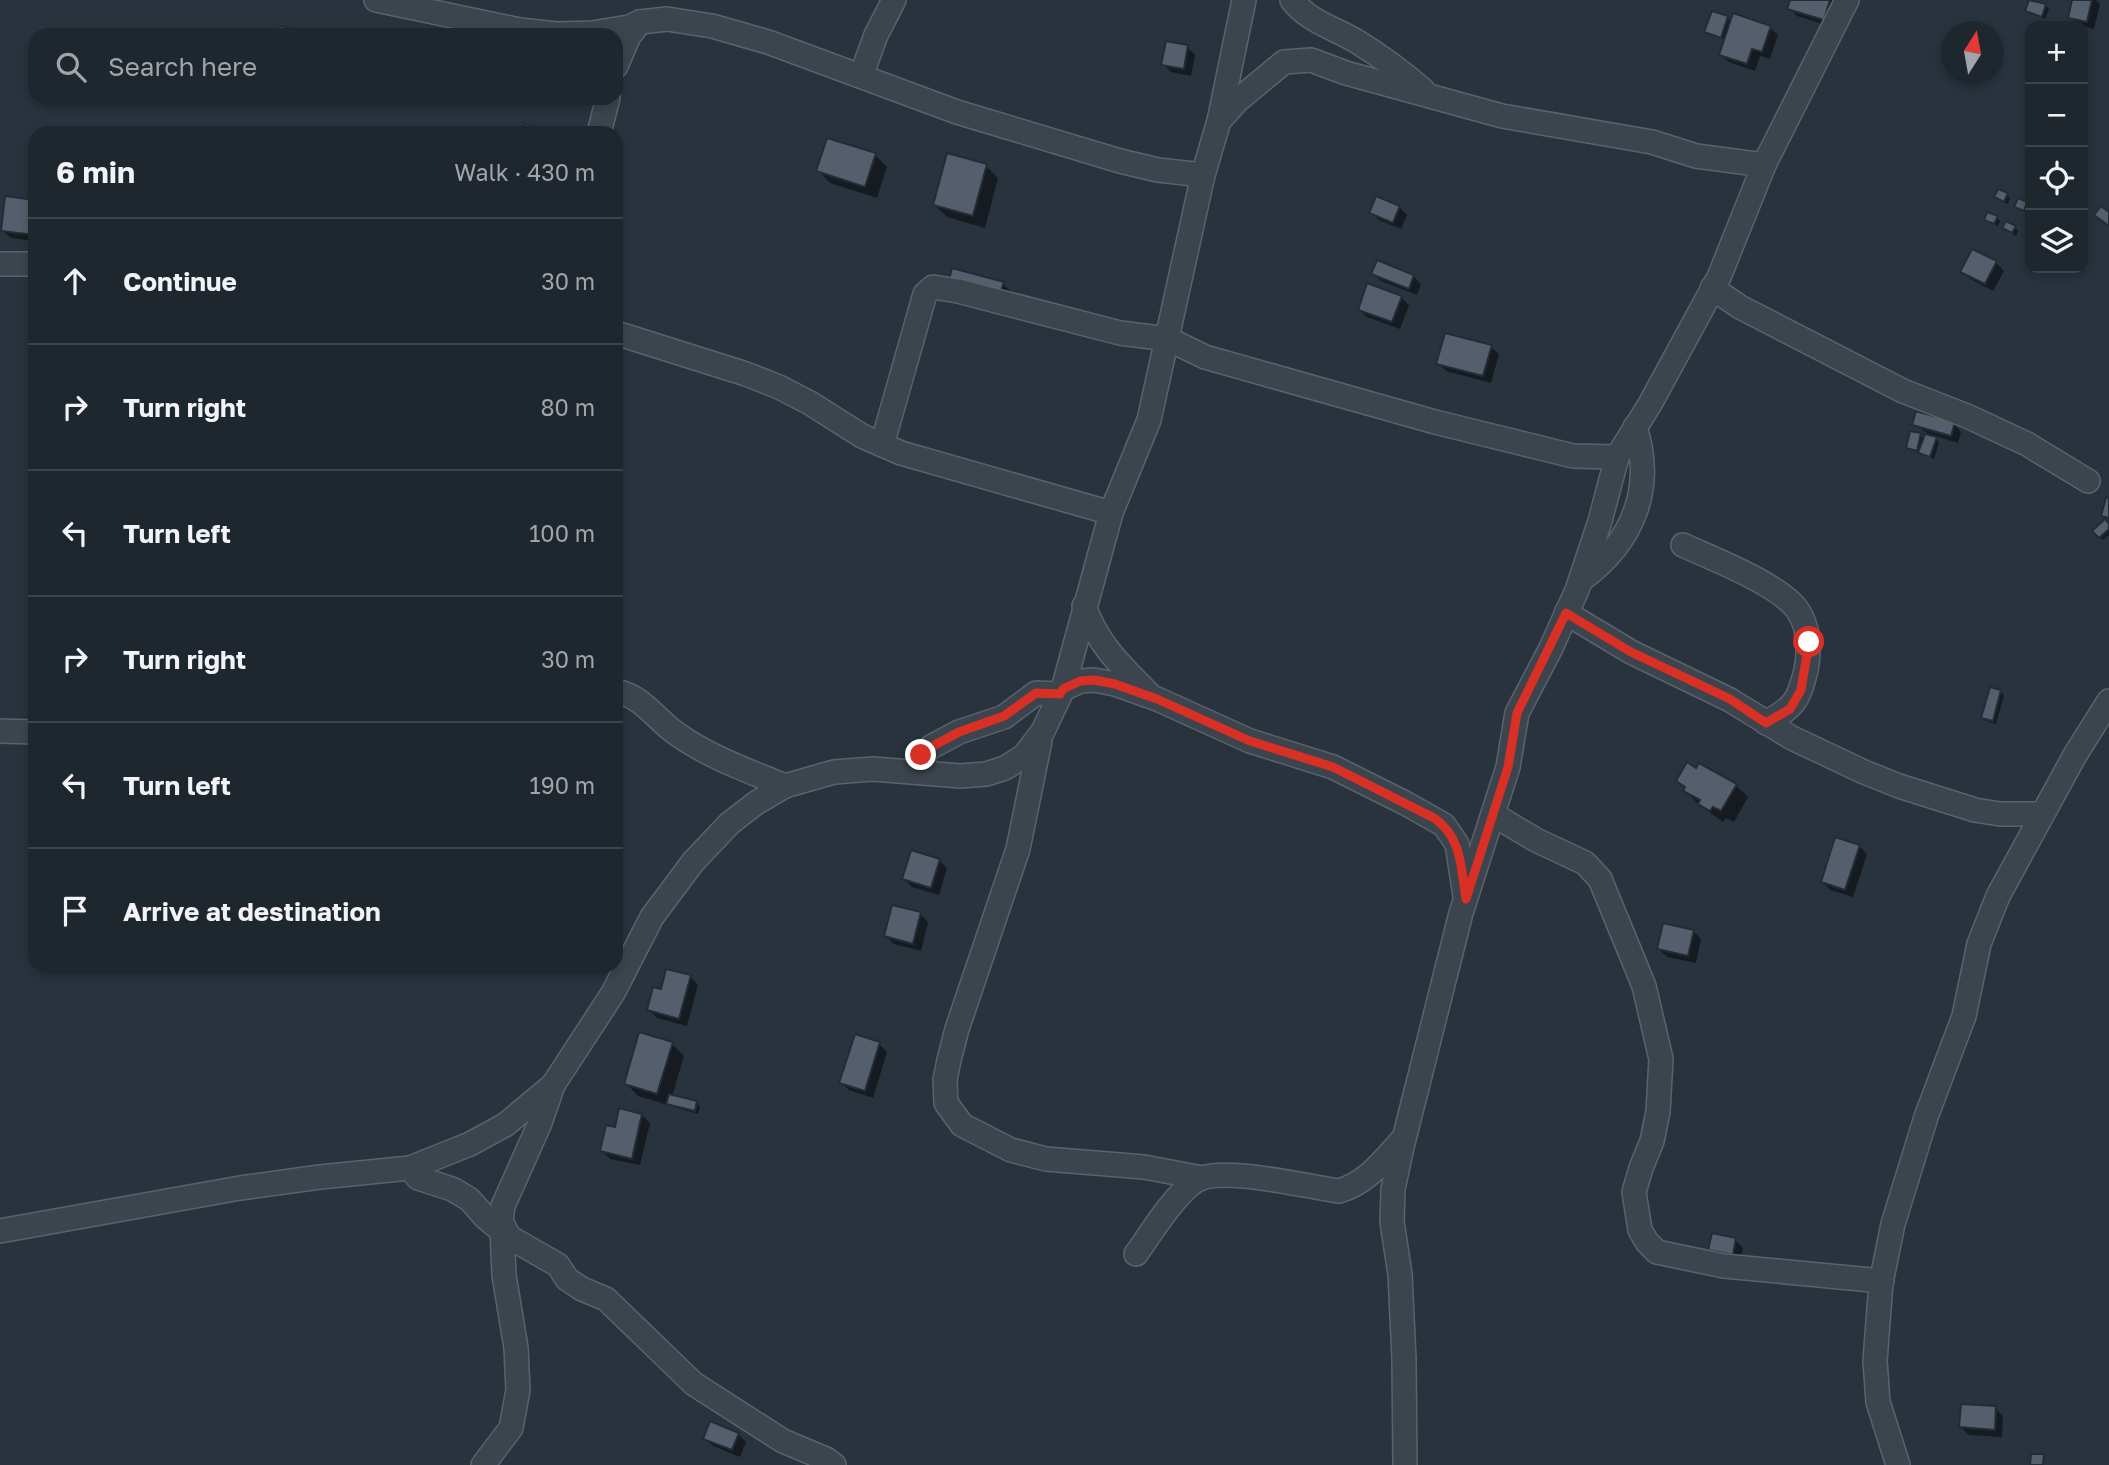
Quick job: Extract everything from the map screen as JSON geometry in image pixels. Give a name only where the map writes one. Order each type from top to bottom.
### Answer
[{"type":"street","points":[[376,0],[510,28]]},
{"type":"street","points":[[861,76],[876,35],[894,0]]},
{"type":"street","points":[[1202,1178],[1144,1167],[1046,1159],[1011,1150],[962,1125],[946,1103],[945,1080],[957,1029],[1018,849],[1033,768],[1043,731],[1061,691],[1111,513],[1149,420],[1203,175],[1219,121],[1244,0]]},
{"type":"street","points":[[1292,0],[1312,19],[1358,42],[1431,96]]},
{"type":"street","points":[[1405,1465],[1400,1274],[1392,1222],[1393,1189],[1466,899],[1508,767],[1517,713],[1581,580],[1617,457],[1712,288],[1764,166],[1847,0]]},
{"type":"street","points":[[605,28],[636,16],[712,26],[768,43],[957,112],[1120,161],[1158,170],[1203,175]]},
{"type":"street","points":[[623,50],[636,16]]},
{"type":"street","points":[[1219,121],[1237,101],[1284,62],[1311,60],[1346,73],[1502,117],[1652,142],[1696,156],[1764,166]]},
{"type":"street","points":[[600,126],[606,105]]},
{"type":"street","points":[[0,264],[28,264]]},
{"type":"street","points":[[882,445],[925,294],[933,287],[1119,333],[1168,339],[1205,357],[1435,422],[1573,456],[1617,457]]},
{"type":"street","points":[[1712,288],[1740,307],[1903,391],[2010,436],[2088,481]]},
{"type":"street","points":[[623,335],[779,387],[810,402],[840,424],[882,445],[921,460],[1111,513]]},
{"type":"street","points":[[1581,580],[1616,549],[1640,498],[1644,471],[1642,450],[1635,427]]},
{"type":"street","points":[[1683,545],[1759,582],[1787,599],[1797,610],[1809,642],[1801,690],[1790,709],[1766,723]]},
{"type":"street","points":[[1084,606],[1098,639],[1123,669],[1152,697]]},
{"type":"street","points":[[1566,613],[1631,652],[1730,699],[1766,723],[1821,752],[1899,786],[1975,810],[2000,814],[2042,814]]},
{"type":"street","points":[[928,774],[921,755],[931,747],[959,732],[1004,716],[1036,693],[1061,691],[1080,681],[1094,680],[1115,684],[1152,697],[1250,741],[1333,767],[1434,818],[1444,825],[1457,844],[1466,899]]},
{"type":"street","points":[[623,693],[635,697],[669,728],[687,740],[729,763],[785,786]]},
{"type":"street","points":[[1898,1465],[1878,1402],[1875,1361],[1882,1281],[1893,1224],[1918,1144],[1964,1016],[1979,944],[1998,896],[2042,814],[2109,701]]},
{"type":"street","points":[[0,731],[28,732]]},
{"type":"street","points":[[484,1464],[511,1428],[518,1390],[516,1348],[504,1275],[505,1234],[501,1222],[503,1206],[540,1123],[553,1085],[613,993],[652,917],[693,862],[730,823],[785,786],[834,772],[873,769],[961,776],[986,774],[1005,768],[1024,756],[1043,731]]},
{"type":"street","points":[[1494,815],[1536,840],[1585,863],[1600,879],[1644,986],[1661,1059],[1658,1112],[1652,1141],[1634,1192],[1640,1230],[1647,1242],[1657,1252],[1724,1266],[1882,1281]]},
{"type":"street","points":[[0,1231],[240,1188],[410,1168],[470,1144],[505,1125],[553,1085]]},
{"type":"street","points":[[1136,1254],[1195,1180],[1210,1175],[1234,1176],[1339,1191],[1354,1187],[1372,1173],[1404,1138]]},
{"type":"street","points":[[410,1168],[418,1178],[452,1189],[469,1199],[486,1219],[505,1234],[558,1265],[567,1279],[606,1298],[694,1384],[783,1441],[834,1465]]},
{"type":"building","points":[[1790,0],[1830,0],[1824,20],[1787,9]]},
{"type":"building","points":[[2029,0],[2046,4],[2042,17],[2025,11]]},
{"type":"building","points":[[2072,0],[2092,0],[2087,21],[2068,18]]},
{"type":"building","points":[[1712,11],[1728,16],[1721,38],[1704,32]]},
{"type":"building","points":[[1733,13],[1771,26],[1762,52],[1752,49],[1747,64],[1719,55]]},
{"type":"building","points":[[1166,41],[1188,45],[1184,69],[1161,65]]},
{"type":"building","points":[[827,138],[876,153],[865,187],[816,171]]},
{"type":"building","points":[[947,153],[987,164],[973,216],[933,205]]},
{"type":"building","points":[[1998,189],[2008,193],[2004,202],[1994,197]]},
{"type":"building","points":[[5,196],[28,199],[28,234],[1,231]]},
{"type":"building","points":[[1376,196],[1400,206],[1393,223],[1369,213]]},
{"type":"building","points":[[2018,198],[2025,201],[2024,211],[2014,207]]},
{"type":"building","points":[[2101,206],[2109,212],[2109,226],[2094,215]]},
{"type":"building","points":[[1987,212],[1998,216],[1994,224],[1984,220]]},
{"type":"building","points":[[2006,221],[2016,226],[2012,233],[2002,228]]},
{"type":"building","points":[[1972,249],[1997,261],[1985,284],[1960,272]]},
{"type":"building","points":[[1377,260],[1414,275],[1409,289],[1371,274]]},
{"type":"building","points":[[952,268],[1004,282],[999,297],[948,283]]},
{"type":"building","points":[[1367,283],[1402,296],[1392,322],[1358,310]]},
{"type":"building","points":[[1445,333],[1492,345],[1483,376],[1436,364]]},
{"type":"building","points":[[1916,411],[1955,422],[1951,436],[1912,425]]},
{"type":"building","points":[[1910,431],[1921,433],[1917,451],[1906,448]]},
{"type":"building","points":[[1925,434],[1937,437],[1930,457],[1918,453]]},
{"type":"building","points":[[2106,497],[2109,498],[2109,518],[2101,516]]},
{"type":"building","points":[[2105,519],[2109,529],[2099,538],[2092,531]]},
{"type":"building","points":[[1990,687],[2001,690],[1993,721],[1981,718]]},
{"type":"building","points":[[1687,762],[1696,768],[1699,763],[1737,784],[1721,811],[1713,807],[1710,811],[1698,804],[1700,800],[1683,791],[1685,787],[1676,781]]},
{"type":"building","points":[[1835,837],[1860,845],[1845,890],[1821,882]]},
{"type":"building","points":[[911,850],[940,859],[931,888],[902,879]]},
{"type":"building","points":[[892,905],[921,912],[913,944],[884,936]]},
{"type":"building","points":[[1663,923],[1694,930],[1688,956],[1657,949]]},
{"type":"building","points":[[666,969],[691,975],[679,1019],[647,1010],[653,987],[661,989]]},
{"type":"building","points":[[639,1032],[673,1042],[657,1094],[624,1084]]},
{"type":"building","points":[[855,1034],[880,1042],[865,1091],[839,1083]]},
{"type":"building","points":[[669,1094],[697,1101],[695,1111],[666,1104]]},
{"type":"building","points":[[619,1108],[642,1114],[632,1159],[600,1151],[606,1125],[615,1127]]},
{"type":"building","points":[[1712,1233],[1736,1238],[1733,1255],[1708,1250]]},
{"type":"building","points":[[1961,1404],[1996,1406],[1995,1430],[1959,1427]]},
{"type":"building","points":[[710,1421],[739,1433],[732,1450],[703,1439]]},
{"type":"building","points":[[2031,1454],[2044,1454],[2043,1465],[2030,1465]]},
{"type":"route","points":[[921,755],[959,732],[995,721],[1036,693],[1060,694],[1063,689],[1080,681],[1094,680],[1115,684],[1157,699],[1250,741],[1333,767],[1434,818],[1444,825],[1457,844],[1466,899],[1508,767],[1517,713],[1566,613],[1631,652],[1730,699],[1766,723],[1790,709],[1801,690],[1809,642]]}]
